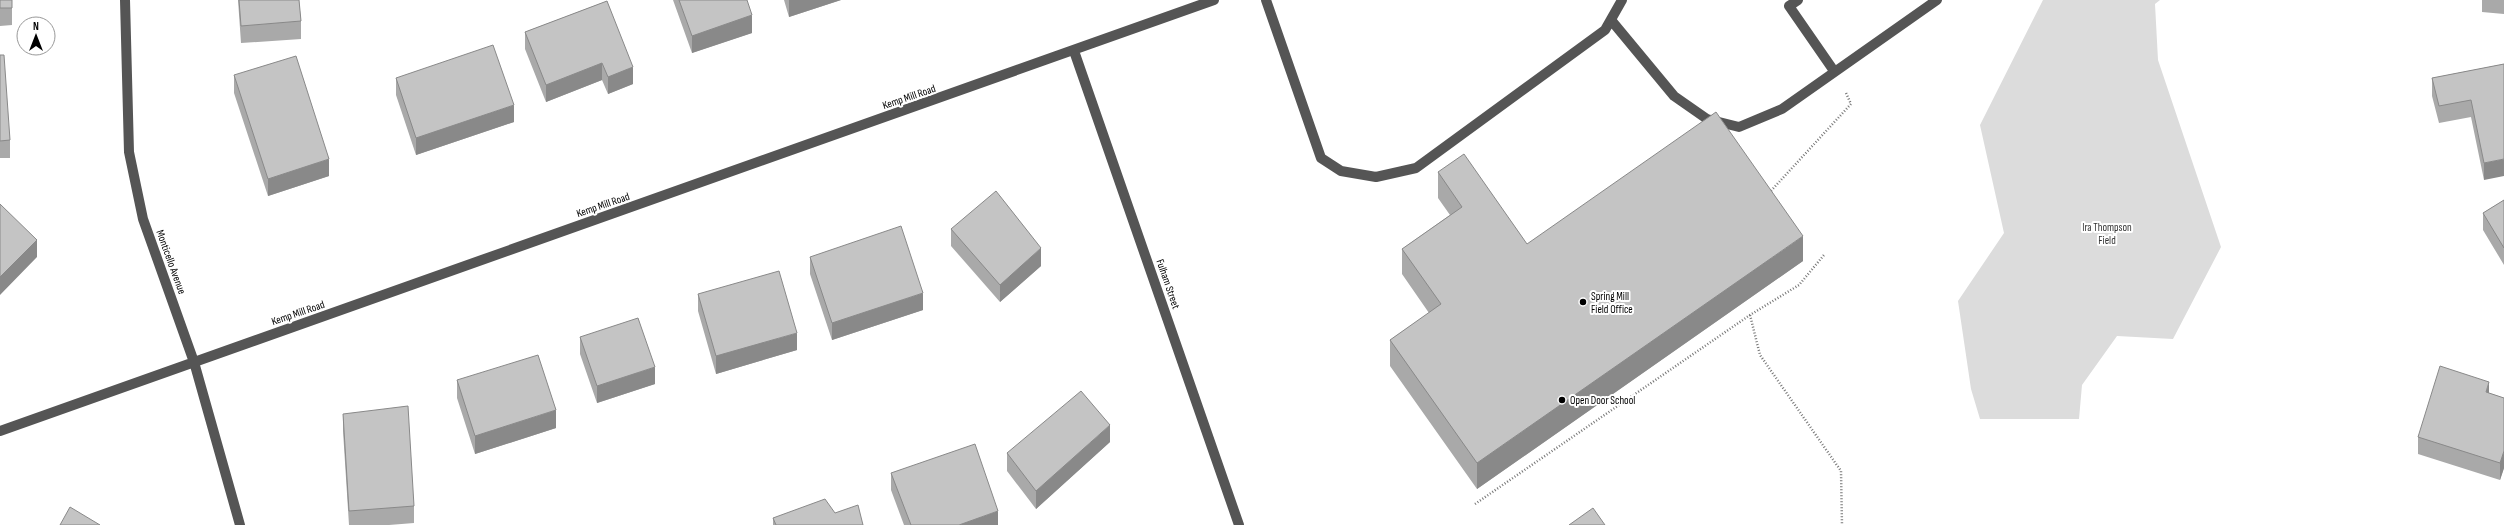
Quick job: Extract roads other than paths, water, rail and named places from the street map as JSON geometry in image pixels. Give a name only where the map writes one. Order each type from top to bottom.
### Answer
[{"type":"street","name":"Monticello Avenue","points":[[125,0],[129,152],[143,219],[194,362],[240,525]]},
{"type":"street","name":"Kemp Mill Road","points":[[0,431],[1074,51],[1214,0]]},
{"type":"street","points":[[1266,0],[1321,158],[1341,171],[1376,177],[1416,168],[1605,30],[1622,0]]},
{"type":"street","points":[[1798,0],[1789,6],[1834,71]]},
{"type":"street","points":[[1611,20],[1674,96],[1707,119],[1739,127],[1782,109],[1937,0]]},
{"type":"street","name":"Fulham Street","points":[[1074,51],[1240,525]]},
{"type":"place","name":"Spring Mill Field Office","points":[[1583,302]]},
{"type":"place","name":"Open Door School","points":[[1562,400]]},
{"type":"park label","name":"Ira Thompson Field","points":[[2107,233]]}]
